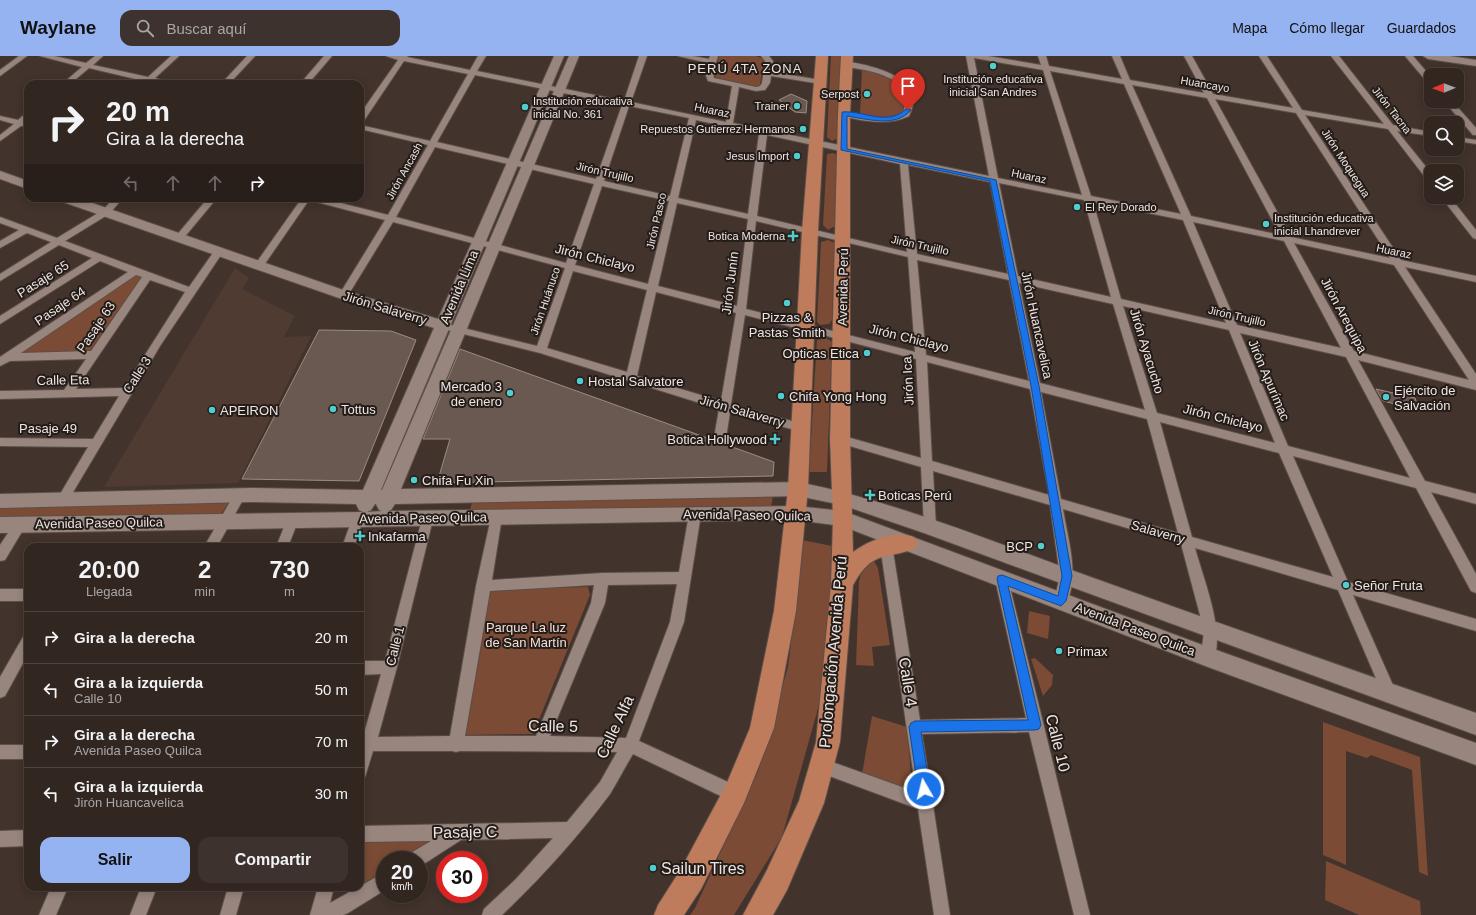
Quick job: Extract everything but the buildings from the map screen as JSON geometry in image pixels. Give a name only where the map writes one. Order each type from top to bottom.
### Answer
[{"type":"main road","name":"Avenida Lima","points":[[357,523],[451,327],[494,245],[527,166],[553,88],[559,56]]},
{"type":"main road","name":"Avenida Lima","points":[[379,519],[451,327],[478,242],[512,163],[553,88],[574,56]]},
{"type":"main road","points":[[668,915],[692,879],[735,794],[762,728],[785,611],[798,489],[810,231],[822,56]]},
{"type":"main road","points":[[1428,56],[1476,63]]},
{"type":"main road","points":[[1466,56],[1476,57]]},
{"type":"main road","name":"Avenida Perú","points":[[843,519],[840,440],[846,60]]},
{"type":"main road","points":[[0,175],[24,184]]},
{"type":"main road","name":"Jirón Salaverry","points":[[77,202],[344,296],[451,327]]},
{"type":"main road","name":"Avenida Paseo Quilca","points":[[0,501],[239,496],[369,497],[798,489],[842,498],[930,527],[1067,576],[1210,630],[1476,724]]},
{"type":"main road","name":"Avenida Paseo Quilca","points":[[0,525],[224,521],[357,523],[379,519],[796,513],[843,519],[1208,657],[1476,754]]},
{"type":"main road","name":"Prolongación Avenida Perú","points":[[757,915],[777,880],[811,803],[828,742],[842,584],[843,519]]},
{"type":"main road","points":[[842,584],[850,569],[861,557],[886,545],[907,543]]},
{"type":"street","points":[[0,74],[23,56]]},
{"type":"street","points":[[44,56],[88,65],[140,80]]},
{"type":"street","points":[[71,80],[99,56]]},
{"type":"street","points":[[149,80],[175,56]]},
{"type":"street","points":[[229,80],[251,56]]},
{"type":"street","points":[[307,80],[328,56]]},
{"type":"street","name":"Huaraz","points":[[390,56],[403,57],[729,124],[844,150],[1088,200],[1187,218],[1476,279]]},
{"type":"street","name":"Jirón Ancash","points":[[344,296],[390,219],[431,143],[482,56]]},
{"type":"street","name":"Jirón Huánuco","points":[[541,350],[643,56]]},
{"type":"street","points":[[682,56],[713,59],[708,73],[711,78],[756,89],[762,88],[766,84],[769,61],[765,56]]},
{"type":"street","name":"Jirón Huancavelica","points":[[970,56],[993,180],[1035,386],[1056,503],[1067,576],[1061,601]]},
{"type":"street","name":"Huancayo","points":[[976,56],[1424,133]]},
{"type":"street","name":"Jirón Ayacucho","points":[[1042,56],[1088,200],[1117,302],[1152,415],[1210,630],[1208,657]]},
{"type":"street","name":"Jirón Apurímac","points":[[1116,56],[1187,218],[1282,448],[1389,692]]},
{"type":"street","name":"Jirón Arequipa","points":[[1188,56],[1208,96],[1288,240],[1476,587]]},
{"type":"street","name":"Jirón Moquegua","points":[[1263,56],[1476,384]]},
{"type":"street","name":"Jirón Tacna","points":[[1334,56],[1424,170]]},
{"type":"street","points":[[1409,56],[1424,73]]},
{"type":"street","points":[[364,114],[403,57]]},
{"type":"street","points":[[844,114],[877,119],[894,119],[906,114],[911,103],[910,96],[904,86],[892,77],[877,70],[846,60]]},
{"type":"street","points":[[767,73],[821,82]]},
{"type":"street","points":[[729,124],[736,85]]},
{"type":"street","points":[[1454,108],[1476,133]]},
{"type":"street","name":"Jirón Pasco","points":[[631,378],[654,287],[693,117]]},
{"type":"street","points":[[0,118],[24,124]]},
{"type":"street","points":[[0,139],[24,124]]},
{"type":"street","name":"Jirón Trujillo","points":[[364,128],[912,256],[1013,277],[1476,384]]},
{"type":"street","name":"Jirón Junín","points":[[720,438],[724,406],[741,311],[763,132]]},
{"type":"street","points":[[1464,140],[1476,142]]},
{"type":"street","name":"Jirón Ica","points":[[904,162],[921,355],[930,527]]},
{"type":"street","points":[[0,278],[106,212],[115,202]]},
{"type":"street","points":[[179,238],[210,202]]},
{"type":"street","points":[[259,266],[303,202]]},
{"type":"street","name":"Jirón Chiclayo","points":[[326,202],[806,328],[921,355],[1035,386],[1282,448],[1476,499]]},
{"type":"street","points":[[1451,204],[1476,236]]},
{"type":"street","points":[[0,220],[57,243],[191,291]]},
{"type":"street","points":[[0,245],[26,230]]},
{"type":"street","name":"Calle 3","points":[[62,500],[126,392],[218,252]]},
{"type":"street","name":"Pasaje 65","points":[[0,321],[100,258]]},
{"type":"street","name":"Pasaje 64","points":[[4,359],[135,271]]},
{"type":"street","name":"Pasaje 63","points":[[67,394],[148,276]]},
{"type":"street","name":"Jirón Salaverry","points":[[451,327],[541,350],[724,406],[802,428]]},
{"type":"street","points":[[4,359],[94,355]]},
{"type":"street","name":"Calle Eta","points":[[0,395],[126,392]]},
{"type":"street","name":"Salaverry","points":[[840,440],[1476,625]]},
{"type":"street","name":"Pasaje 49","points":[[0,442],[97,443]]},
{"type":"street","points":[[212,543],[239,496]]},
{"type":"street","name":"Calle Alfa","points":[[490,915],[522,885],[570,830],[605,787],[630,745],[662,665],[677,622],[686,578],[695,514]]},
{"type":"street","points":[[456,745],[496,517]]},
{"type":"street","name":"Calle 1","points":[[364,744],[390,667],[427,518]]},
{"type":"street","points":[[284,543],[292,521]]},
{"type":"street","points":[[350,543],[357,523]]},
{"type":"street","points":[[0,556],[20,525]]},
{"type":"street","name":"Calle 4","points":[[886,545],[915,727],[942,915]]},
{"type":"street","points":[[483,586],[602,579],[686,578]]},
{"type":"street","points":[[540,744],[598,603],[602,579]]},
{"type":"street","name":"Calle 10","points":[[1002,579],[1035,725],[1082,915]]},
{"type":"street","points":[[0,595],[24,595]]},
{"type":"street","points":[[0,691],[24,648]]},
{"type":"street","points":[[364,668],[390,667]]},
{"type":"street","points":[[915,727],[1035,725]]},
{"type":"street","name":"Calle 5","points":[[364,744],[630,745],[735,794]]},
{"type":"street","points":[[0,752],[24,752]]},
{"type":"street","points":[[821,766],[926,804]]},
{"type":"street","name":"Pasaje C","points":[[364,834],[570,830]]},
{"type":"street","points":[[428,852],[458,832]]},
{"type":"street","points":[[0,839],[24,838]]},
{"type":"street","points":[[321,915],[342,907],[376,886]]},
{"type":"street","points":[[47,915],[58,891]]},
{"type":"street","points":[[138,915],[147,891]]},
{"type":"street","points":[[228,915],[235,891]]},
{"type":"street","points":[[318,915],[325,891]]},
{"type":"shaded area","name":"APEIRON","points":[[235,268],[249,278],[242,289],[295,316],[284,337],[311,336],[238,483],[104,487]]},
{"type":"green space","points":[[719,56],[756,56],[764,59],[760,85],[757,87],[714,76]]},
{"type":"green space","points":[[831,56],[841,56],[838,138],[832,141],[827,137]]},
{"type":"green space","points":[[862,68],[876,72],[895,81],[905,91],[909,97],[903,113],[882,117],[860,114]]},
{"type":"green space","points":[[833,153],[839,156],[835,226],[828,230],[823,225],[827,154]]},
{"type":"green space","points":[[828,240],[835,243],[832,320],[829,324],[820,325],[817,322],[821,242]]},
{"type":"green space","points":[[134,275],[142,277],[89,352],[17,353]]},
{"type":"green space","points":[[826,338],[832,342],[827,472],[809,472],[817,340]]},
{"type":"green space","points":[[773,495],[771,508],[469,512],[473,500]]},
{"type":"green space","points":[[230,501],[219,517],[0,518],[0,504]]},
{"type":"green space","points":[[797,539],[832,546],[828,673],[782,837],[734,915],[690,915],[695,908],[758,771],[788,667],[797,595]]},
{"type":"green space","points":[[874,561],[878,568],[890,645],[872,647],[874,666],[856,665],[859,581],[864,569],[868,564]]},
{"type":"green space","name":"Parque La luz de San Martín","points":[[588,587],[590,595],[533,734],[464,735],[488,589]]},
{"type":"green space","points":[[1029,611],[1050,616],[1048,639],[1027,633]]},
{"type":"green space","points":[[1035,658],[1053,675],[1052,685],[1043,696],[1031,659]]},
{"type":"green space","points":[[872,716],[907,727],[913,799],[861,780]]},
{"type":"green space","points":[[1323,722],[1420,757],[1428,876],[1419,872],[1412,770],[1371,755],[1367,758],[1346,751],[1346,865],[1323,855]]},
{"type":"green space","points":[[427,840],[428,843],[415,851],[376,851],[376,876],[364,883],[364,842]]},
{"type":"green space","points":[[1326,861],[1420,901],[1421,915],[1359,915],[1325,900]]},
{"type":"place","name":"Institución educativa inicial San Andres","points":[[993,66]]},
{"type":"place","name":"Serpost","points":[[867,94]]},
{"type":"place","name":"Trainer","points":[[797,106]]},
{"type":"place","name":"Institución educativa inicial No. 361","points":[[525,107]]},
{"type":"place","name":"Repuestos Gutierrez Hermanos","points":[[803,129]]},
{"type":"place","name":"Jesus Import","points":[[797,156]]},
{"type":"place","name":"El Rey Dorado","points":[[1077,207]]},
{"type":"place","name":"Institución educativa inicial Lhandrever","points":[[1266,224]]},
{"type":"place","name":"Botica Moderna","points":[[793,236]]},
{"type":"place","name":"Pizzas & Pastas Smith","points":[[787,303]]},
{"type":"place","name":"Opticas Etica","points":[[867,353]]},
{"type":"place","name":"Hostal Salvatore","points":[[580,381]]},
{"type":"place","name":"Mercado 3 de enero","points":[[510,393]]},
{"type":"place","name":"Chifa Yong Hong","points":[[781,396]]},
{"type":"place","name":"Ejército de Salvación","points":[[1386,397]]},
{"type":"place","name":"Tottus","points":[[333,409]]},
{"type":"place","name":"APEIRON","points":[[212,410]]},
{"type":"place","name":"Botica Hollywood","points":[[775,439]]},
{"type":"place","name":"Chifa Fu Xin","points":[[414,480]]},
{"type":"place","name":"Boticas Perú","points":[[870,495]]},
{"type":"place","name":"Inkafarma","points":[[360,536]]},
{"type":"place","name":"BCP","points":[[1041,546]]},
{"type":"place","name":"Señor Fruta","points":[[1346,585]]},
{"type":"place","name":"Primax","points":[[1059,651]]},
{"type":"place","name":"Sailun Tires","points":[[653,868]]},
{"type":"district","name":"PERÚ 4TA ZONA","points":[[745,68]]},
{"type":"route","points":[[908,110],[906,114],[894,119],[877,119],[844,114],[844,150],[993,180],[1035,386],[1056,503],[1067,576],[1061,601],[1002,579],[1035,725],[915,727],[924,789]]}]
